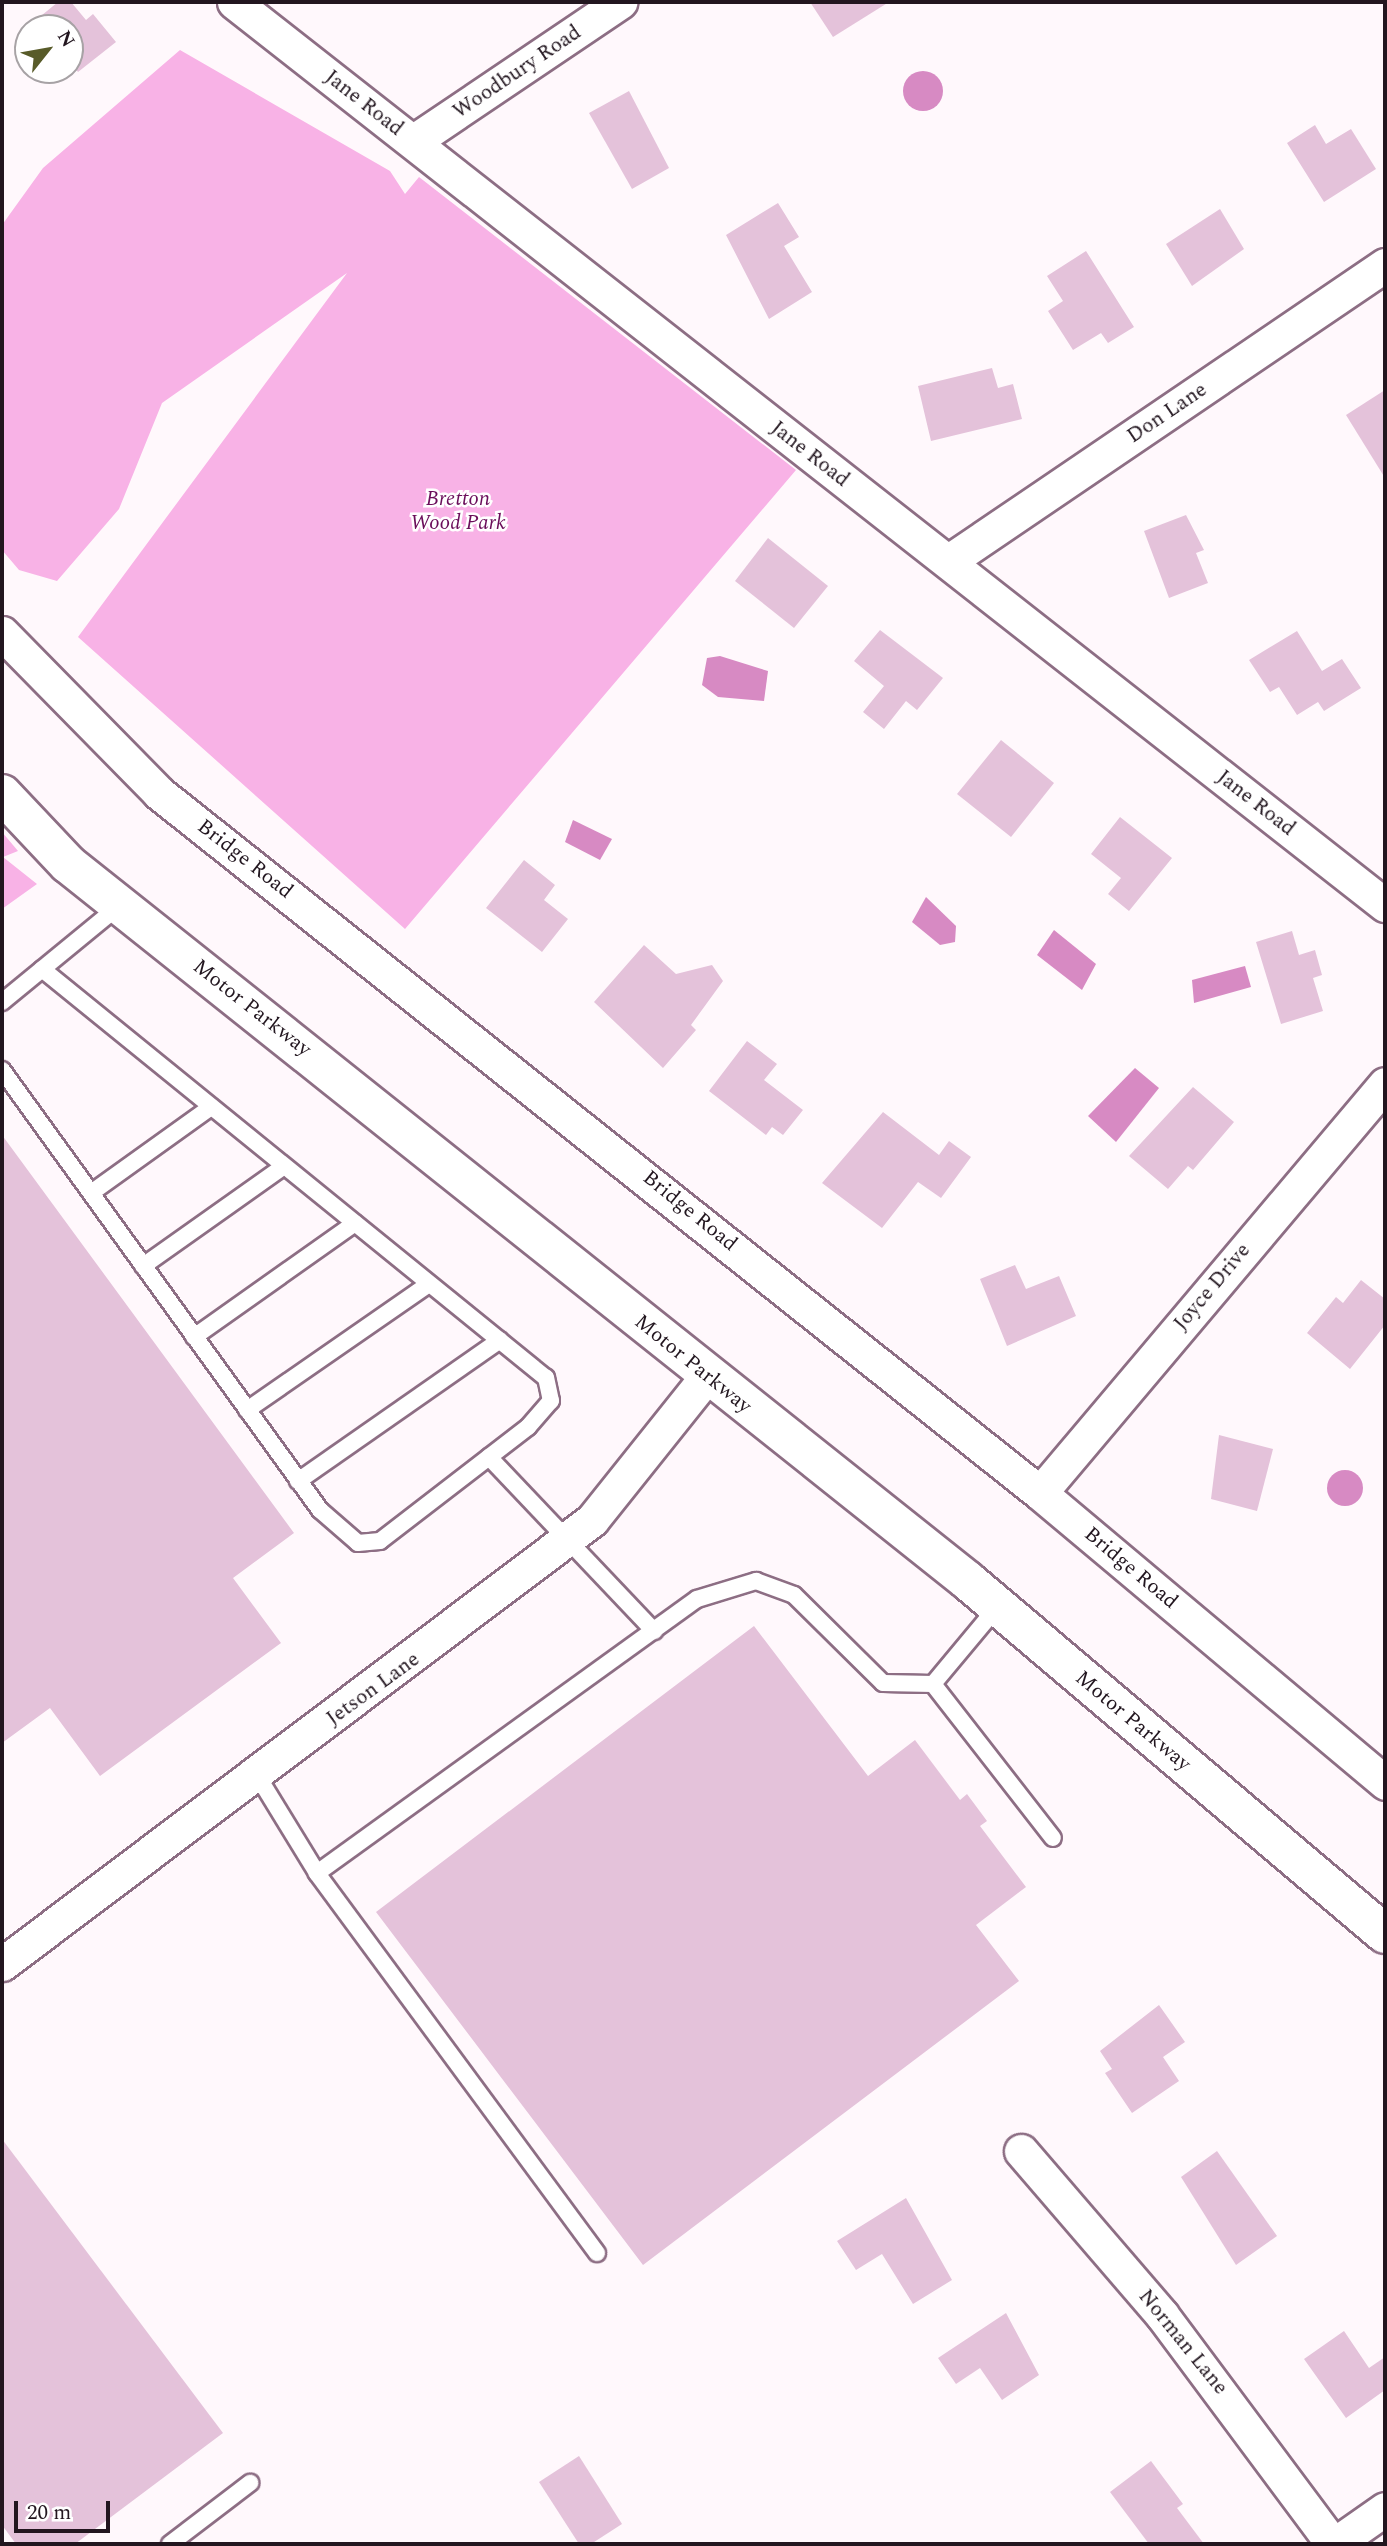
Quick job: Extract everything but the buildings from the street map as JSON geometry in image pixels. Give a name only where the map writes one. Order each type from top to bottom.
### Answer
[{"type":"main road","name":"Motor Parkway","points":[[2,794],[68,864],[998,1606],[1385,1934]]},
{"type":"street","name":"Jane Road","points":[[234,2],[1385,905]]},
{"type":"street","name":"Woodbury Road","points":[[414,141],[620,2]]},
{"type":"street","name":"Don Lane","points":[[949,561],[1385,265]]},
{"type":"street","name":"Bridge Road","points":[[2,633],[159,793],[1040,1493],[1385,1783]]},
{"type":"street","name":"Joyce Drive","points":[[1040,1493],[1385,1084]]},
{"type":"street","name":"Jetson Lane","points":[[2,1964],[257,1775],[592,1520],[707,1376]]},
{"type":"street","name":"Norman Lane","points":[[1021,2151],[1170,2325],[1334,2544]]},
{"type":"street","points":[[1334,2544],[1385,2508]]},
{"type":"lane","points":[[2,1003],[120,905]]},
{"type":"lane","points":[[2,1070],[298,1481],[358,1543],[380,1541],[489,1457],[551,1401],[546,1378],[42,970]]},
{"type":"lane","points":[[91,1193],[211,1107]]},
{"type":"lane","points":[[143,1266],[284,1166]]},
{"type":"lane","points":[[194,1337],[355,1223]]},
{"type":"lane","points":[[247,1410],[429,1284]]},
{"type":"lane","points":[[298,1481],[500,1340]]},
{"type":"lane","points":[[489,1457],[654,1631]]},
{"type":"lane","points":[[317,1873],[698,1599],[756,1581],[794,1595],[883,1683],[933,1684]]},
{"type":"lane","points":[[933,1684],[998,1606]]},
{"type":"lane","points":[[933,1684],[1053,1838]]},
{"type":"lane","points":[[257,1775],[317,1873],[597,2253]]},
{"type":"lane","points":[[170,2544],[250,2483]]},
{"type":"green space","name":"Bretton Wood Park","points":[[180,50],[390,171],[405,194],[419,177],[796,470],[405,929],[78,637],[347,273],[162,403],[119,509],[57,581],[19,570],[2,550],[2,225],[43,168]]},
{"type":"green space","points":[[2,832],[18,851],[3,857],[37,884],[2,909]]},
{"type":"shaded area","points":[[923,71],[937,77],[943,91],[937,105],[923,111],[909,105],[903,91],[909,77]]},
{"type":"shaded area","points":[[720,656],[768,671],[764,701],[718,697],[702,685],[707,658]]},
{"type":"shaded area","points":[[573,820],[612,839],[600,860],[565,842]]},
{"type":"shaded area","points":[[926,897],[956,926],[955,942],[940,945],[912,922]]},
{"type":"shaded area","points":[[1054,930],[1096,964],[1082,990],[1037,955]]},
{"type":"shaded area","points":[[1245,966],[1251,987],[1194,1003],[1192,980]]},
{"type":"shaded area","points":[[1135,1068],[1159,1088],[1116,1142],[1088,1116]]},
{"type":"shaded area","points":[[1345,1470],[1358,1475],[1363,1488],[1358,1501],[1345,1506],[1332,1501],[1327,1488],[1332,1475]]}]
